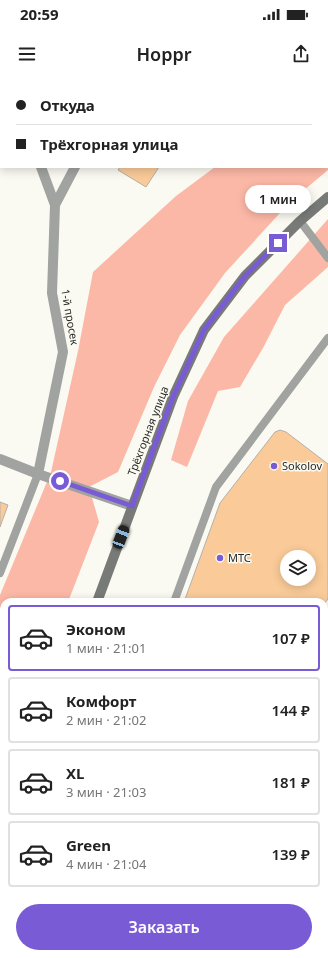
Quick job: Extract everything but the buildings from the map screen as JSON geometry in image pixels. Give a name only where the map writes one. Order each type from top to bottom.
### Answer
[{"type":"street","points":[[41,168],[55,205]]},
{"type":"street","name":"1-й просек","points":[[38,474],[64,352],[52,294],[55,205],[74,168]]},
{"type":"street","name":"Трёхгорная улица","points":[[98,598],[173,397],[204,330],[245,276],[300,221],[328,196]]},
{"type":"street","points":[[0,459],[38,474],[132,506]]},
{"type":"lane","points":[[300,221],[328,258]]},
{"type":"lane","points":[[175,598],[216,487],[328,338]]},
{"type":"lane","points":[[0,573],[38,474]]},
{"type":"shaded area","points":[[214,168],[328,168],[328,170],[291,201],[225,273],[180,335],[154,387],[118,472],[89,487],[99,522],[70,598],[0,598],[51,472],[78,351],[93,272],[176,196]]},
{"type":"shaded area","points":[[328,219],[328,267],[285,305],[263,348],[240,387],[218,391],[187,467],[171,460],[188,401],[224,337]]},
{"type":"place","name":"Sokolov","points":[[274,466]]},
{"type":"place","name":"МТС","points":[[220,558]]},
{"type":"route","points":[[60,481],[132,506],[173,397],[204,330],[245,276],[278,243]]}]
